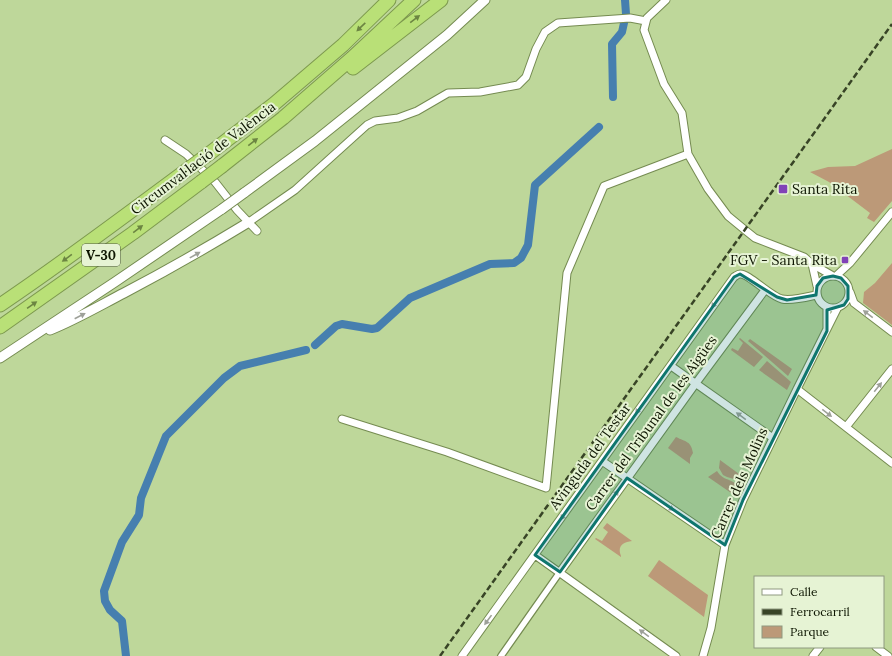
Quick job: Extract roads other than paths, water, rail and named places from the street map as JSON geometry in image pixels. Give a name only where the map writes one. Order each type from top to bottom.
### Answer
[{"type":"highway","name":"Circumval·lació de València","points":[[0,305],[108,228],[274,104],[343,45],[390,0]]},
{"type":"highway","name":"Circumval·lació de València","points":[[0,327],[201,182],[283,118],[352,58],[414,0]]},
{"type":"highway","points":[[283,118],[330,86],[441,0]]},
{"type":"street","points":[[0,358],[222,209],[315,141],[447,35],[485,0]]},
{"type":"street","points":[[666,0],[647,18],[644,30],[664,84],[682,113],[688,154],[708,189],[728,216],[756,238],[804,257],[812,264],[845,281],[854,303],[892,332]]},
{"type":"street","points":[[32,337],[61,325],[107,302],[203,250],[249,222],[295,190],[367,125],[398,118],[417,110],[448,93],[480,92],[518,85],[526,76],[536,49],[545,32],[558,23],[627,18],[646,20]]},
{"type":"street","points":[[165,140],[186,154],[211,177],[237,210],[257,231]]},
{"type":"street","points":[[342,419],[447,452],[546,488],[567,273],[597,200],[604,186],[688,154]]},
{"type":"street","points":[[817,286],[824,278],[834,276],[850,263],[892,212]]},
{"type":"street","points":[[845,281],[850,263]]},
{"type":"street","points":[[812,264],[817,286],[816,295],[820,303],[827,308],[837,309],[844,305],[848,299],[850,291]]},
{"type":"street","name":"Avinguda del Testar","points":[[462,656],[734,277],[740,274],[745,275],[765,290]]},
{"type":"street","points":[[765,290],[781,299],[788,300],[816,295]]},
{"type":"street","name":"Carrer del Tribunal de les Aigües","points":[[560,572],[765,290]]},
{"type":"street","name":"Carrer dels Molins","points":[[827,308],[827,331]]},
{"type":"street","name":"Carrer dels Molins","points":[[702,656],[711,628],[725,545],[743,500],[837,309]]},
{"type":"street","points":[[671,366],[773,438]]},
{"type":"street","points":[[846,427],[892,369]]},
{"type":"street","points":[[797,389],[891,460]]},
{"type":"street","points":[[602,461],[725,545]]},
{"type":"street","points":[[535,555],[676,656]]},
{"type":"street","points":[[501,656],[560,572]]},
{"type":"street","points":[[813,656],[819,648]]},
{"type":"street","points":[[877,648],[888,656]]},
{"type":"waterway","points":[[613,97],[612,44],[622,32],[626,14],[625,0]]},
{"type":"waterway","points":[[315,345],[336,326],[342,324],[372,329],[377,328],[410,298],[490,264],[514,263],[521,258],[528,245],[535,185],[599,127]]},
{"type":"waterway","points":[[126,656],[122,621],[110,610],[105,601],[104,591],[122,542],[139,515],[141,498],[166,436],[224,378],[240,366],[306,350]]},
{"type":"railway","points":[[440,656],[892,24]]},
{"type":"place","name":"Santa Rita","points":[[783,189]]},
{"type":"place","name":"FGV - Santa Rita","points":[[845,260]]}]
